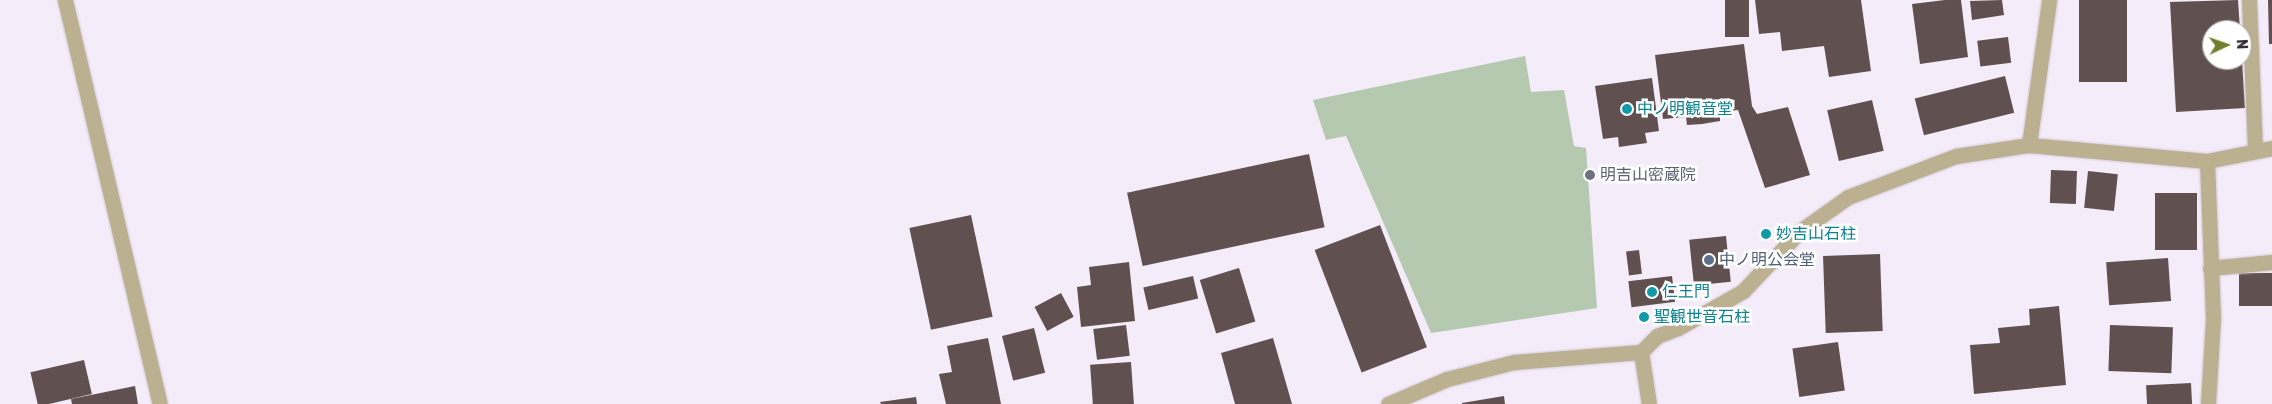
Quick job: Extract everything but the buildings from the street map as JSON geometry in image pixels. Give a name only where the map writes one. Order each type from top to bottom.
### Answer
[{"type":"street","points":[[65,0],[160,404]]},
{"type":"street","points":[[2029,145],[2049,0]]},
{"type":"street","points":[[2249,0],[2256,152]]},
{"type":"street","points":[[1388,404],[1448,379],[1514,362],[1641,352],[1657,336],[1743,291],[1800,231],[1848,197],[1956,156],[2029,145],[2207,161],[2272,148]]},
{"type":"street","points":[[2207,161],[2213,319],[2208,404]]},
{"type":"street","points":[[2210,268],[2272,262]]},
{"type":"street","points":[[1641,352],[1648,404]]},
{"type":"green space","points":[[1525,56],[1531,92],[1564,90],[1574,146],[1586,148],[1597,308],[1431,333],[1346,136],[1326,140],[1313,100]]},
{"type":"place","name":"中ノ明観音堂","points":[[1627,109]]},
{"type":"place","name":"明吉山密蔵院","points":[[1590,175]]},
{"type":"place","name":"妙吉山石柱","points":[[1766,234]]},
{"type":"place","name":"中ノ明公会堂","points":[[1709,260]]},
{"type":"place","name":"仁王門","points":[[1652,292]]},
{"type":"place","name":"聖観世音石柱","points":[[1644,317]]}]
